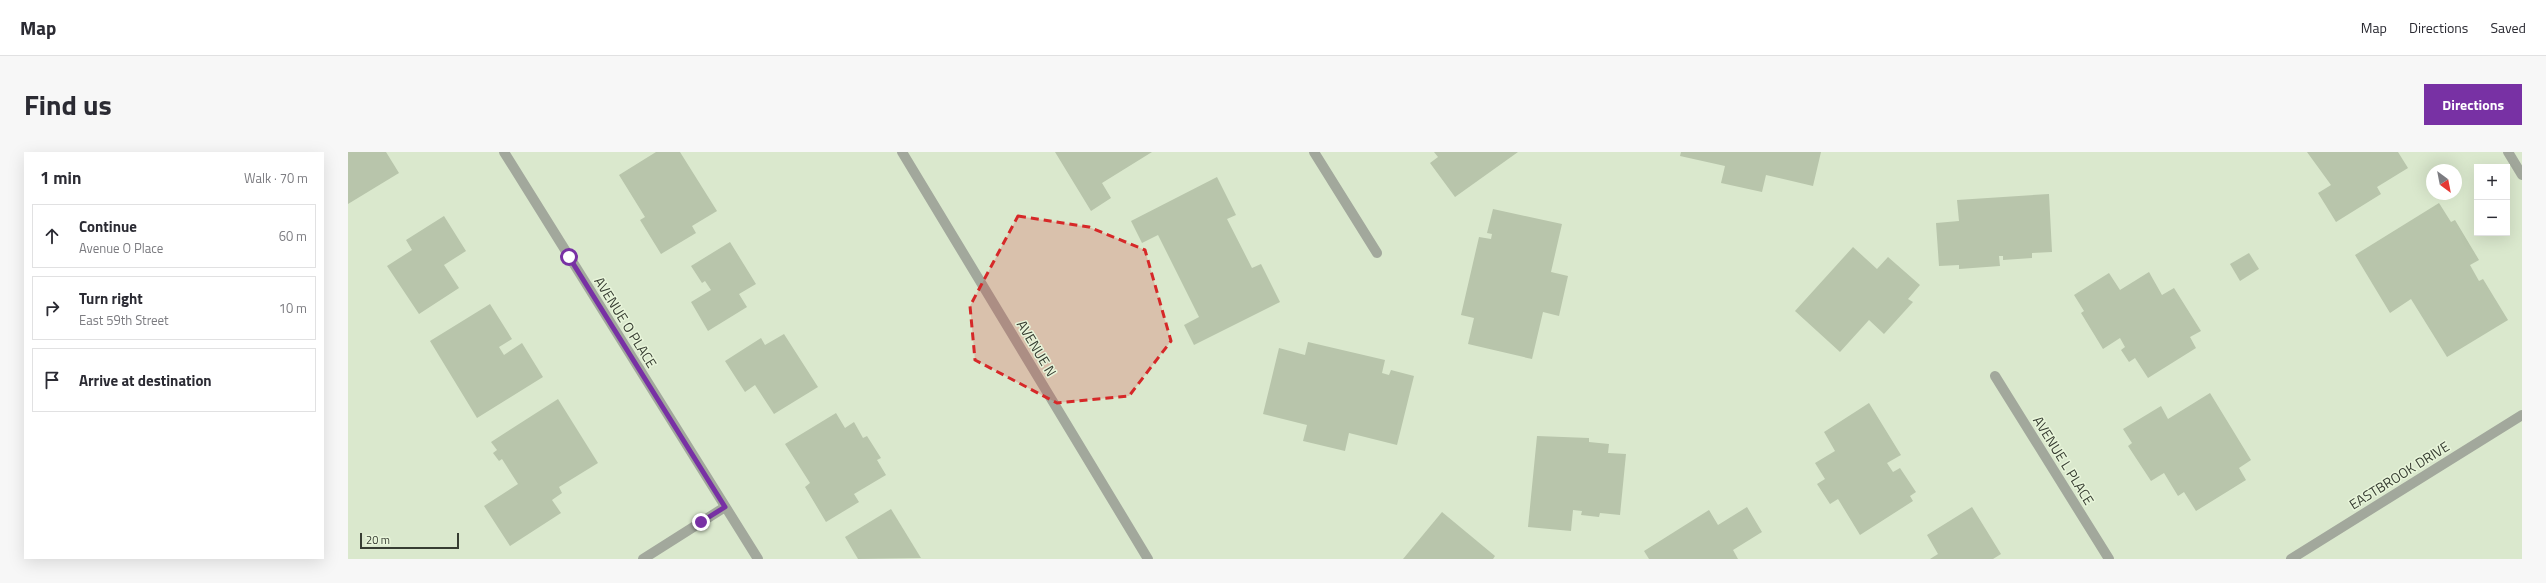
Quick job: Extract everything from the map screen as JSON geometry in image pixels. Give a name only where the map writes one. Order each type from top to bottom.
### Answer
[{"type":"street","name":"AVENUE O PLACE","points":[[504,152],[758,559]]},
{"type":"street","name":"AVENUE N","points":[[902,152],[1148,559]]},
{"type":"street","points":[[1314,152],[1377,254]]},
{"type":"street","points":[[2508,152],[2522,175]]},
{"type":"street","name":"AVENUE L PLACE","points":[[1995,376],[2109,559]]},
{"type":"street","name":"EASTBROOK DRIVE","points":[[2290,559],[2522,415]]},
{"type":"street","points":[[642,559],[725,507]]},
{"type":"highlighted area","points":[[1018,216],[1089,227],[1145,250],[1171,341],[1129,396],[1057,403],[975,360],[970,306]]},
{"type":"building","points":[[348,152],[386,152],[399,173],[348,204]]},
{"type":"building","points":[[656,152],[680,152],[717,211],[692,226],[696,233],[661,254],[640,220],[645,217],[619,175]]},
{"type":"building","points":[[1055,152],[1152,152],[1102,183],[1111,198],[1091,211]]},
{"type":"building","points":[[1434,152],[1518,152],[1455,197],[1430,163],[1438,157]]},
{"type":"building","points":[[1681,152],[1821,152],[1813,186],[1766,175],[1762,192],[1721,183],[1725,166],[1680,156]]},
{"type":"building","points":[[2307,152],[2398,152],[2408,168],[2377,187],[2381,194],[2336,222],[2318,193],[2331,185]]},
{"type":"building","points":[[1217,177],[1236,215],[1227,219],[1252,268],[1261,264],[1280,302],[1194,345],[1184,325],[1199,317],[1158,235],[1142,243],[1131,221]]},
{"type":"building","points":[[2049,194],[2052,252],[2032,253],[2032,258],[2003,260],[2003,256],[1999,256],[2000,266],[1959,269],[1959,265],[1939,266],[1936,223],[1959,221],[1957,200]]},
{"type":"building","points":[[2439,203],[2451,222],[2455,220],[2479,260],[2470,265],[2479,281],[2483,279],[2508,320],[2447,357],[2411,299],[2390,313],[2355,255]]},
{"type":"building","points":[[1493,209],[1562,224],[1551,272],[1568,276],[1559,316],[1543,312],[1532,359],[1468,344],[1474,318],[1461,315],[1479,237],[1491,239],[1492,234],[1487,233]]},
{"type":"building","points":[[444,216],[466,251],[444,265],[459,288],[419,314],[387,266],[412,250],[406,240]]},
{"type":"building","points":[[730,242],[756,284],[739,294],[747,307],[708,331],[691,302],[711,290],[705,281],[702,283],[691,266]]},
{"type":"building","points":[[1853,247],[1877,269],[1888,257],[1920,285],[1908,299],[1913,302],[1884,334],[1869,320],[1840,352],[1795,311]]},
{"type":"building","points":[[2249,253],[2259,269],[2240,281],[2230,264]]},
{"type":"building","points":[[2149,272],[2162,295],[2174,288],[2201,331],[2190,337],[2196,348],[2148,378],[2135,358],[2129,362],[2121,350],[2125,347],[2120,338],[2103,349],[2081,313],[2084,311],[2074,295],[2109,273],[2120,290]]},
{"type":"building","points":[[490,304],[512,339],[499,347],[504,355],[522,343],[543,377],[477,418],[430,341]]},
{"type":"building","points":[[784,334],[818,387],[774,414],[755,385],[745,392],[725,361],[761,338],[765,345]]},
{"type":"building","points":[[1308,342],[1385,360],[1382,373],[1389,375],[1391,370],[1414,376],[1397,445],[1349,433],[1345,451],[1303,441],[1307,425],[1263,414],[1279,348],[1305,355]]},
{"type":"building","points":[[2210,393],[2251,460],[2239,468],[2246,480],[2196,511],[2184,492],[2178,496],[2164,473],[2151,481],[2128,446],[2132,443],[2123,429],[2161,406],[2168,419]]},
{"type":"building","points":[[558,399],[598,463],[559,487],[562,493],[552,500],[561,513],[510,546],[484,506],[518,484],[502,459],[499,461],[493,453],[497,450],[491,442]]},
{"type":"building","points":[[1869,403],[1901,455],[1887,463],[1893,472],[1900,468],[1916,492],[1910,496],[1913,501],[1860,535],[1838,499],[1830,504],[1817,484],[1825,479],[1815,463],[1835,451],[1824,432]]},
{"type":"building","points":[[836,413],[845,428],[854,422],[863,438],[867,436],[881,458],[877,460],[886,475],[854,494],[859,502],[826,522],[805,487],[810,483],[785,444]]},
{"type":"building","points":[[1537,436],[1589,438],[1589,442],[1609,444],[1608,453],[1626,454],[1620,515],[1600,513],[1599,517],[1581,515],[1582,511],[1573,510],[1571,531],[1528,527]]},
{"type":"building","points":[[1747,507],[1762,532],[1733,550],[1738,559],[1649,559],[1644,551],[1709,510],[1718,525]]},
{"type":"building","points":[[1972,507],[2001,554],[1993,559],[1930,559],[1938,554],[1927,535]]},
{"type":"building","points":[[891,509],[921,558],[858,559],[845,537]]},
{"type":"building","points":[[1442,512],[1495,556],[1493,559],[1403,559]]},
{"type":"route","points":[[569,257],[725,507],[701,522]]}]
